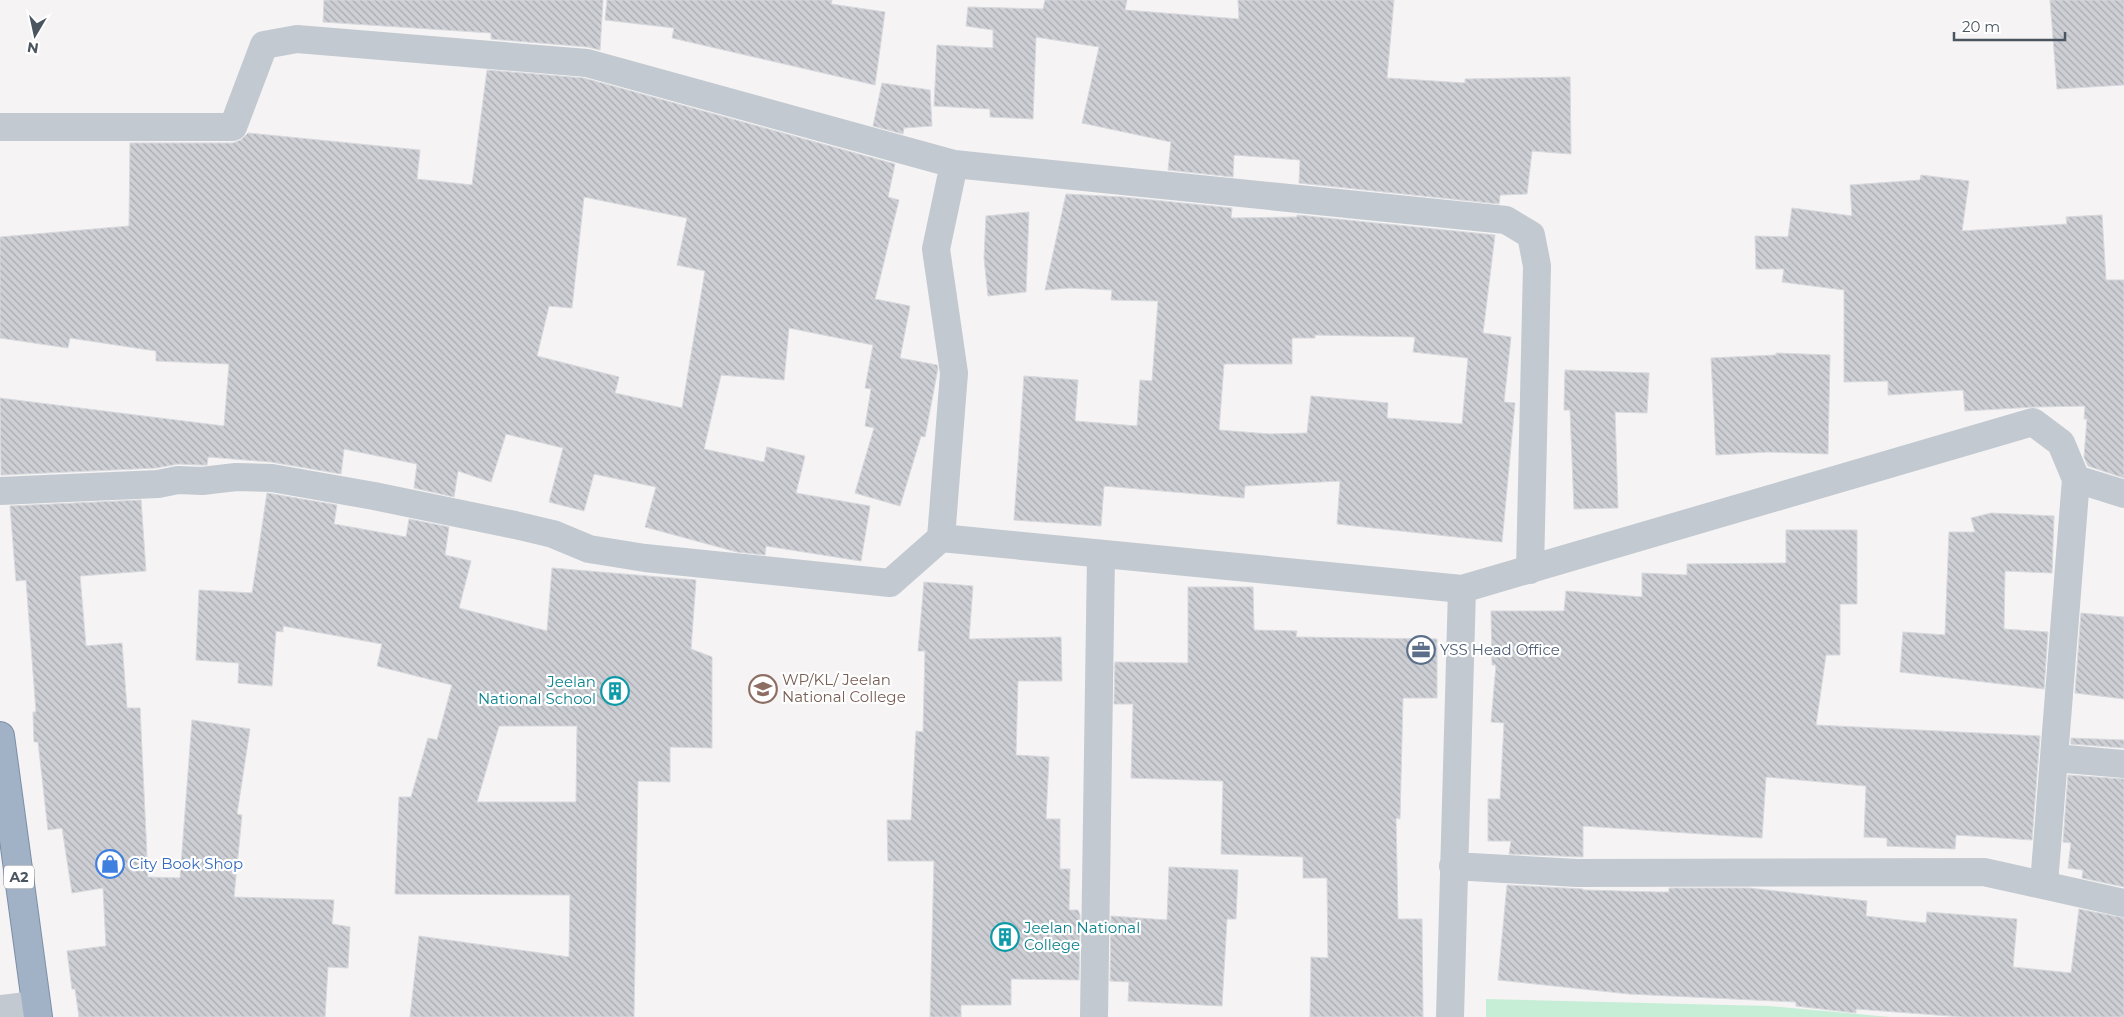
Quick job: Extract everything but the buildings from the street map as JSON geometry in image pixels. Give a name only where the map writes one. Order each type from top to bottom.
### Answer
[{"type":"highway","name":"A2","points":[[0,736],[37,1011]]},
{"type":"street","points":[[0,127],[233,127],[264,45],[297,39],[587,63],[954,164],[1506,220],[1532,235],[1536,266],[1530,570]]},
{"type":"street","points":[[0,491],[158,484],[178,480],[202,481],[236,477],[272,478],[374,496],[515,525],[553,534],[589,549],[645,558],[890,582],[941,538],[954,373],[936,249],[954,164]]},
{"type":"street","points":[[941,538],[1462,589],[2033,422],[2061,443],[2076,478],[2044,884]]},
{"type":"street","points":[[2076,478],[2124,494]]},
{"type":"street","points":[[1094,1017],[1101,555]]},
{"type":"street","points":[[1450,1017],[1462,589]]},
{"type":"street","points":[[2055,758],[2124,764]]},
{"type":"street","points":[[1453,866],[1577,874],[1984,872],[2124,903]]},
{"type":"street","points":[[0,1009],[37,1011]]},
{"type":"green space","points":[[1486,999],[1769,1006],[1890,1017],[1486,1017]]},
{"type":"place","name":"YSS Head Office","points":[[1421,650]]},
{"type":"place","name":"WP/KL/ Jeelan National College","points":[[763,689]]},
{"type":"place","name":"Jeelan National School","points":[[615,691]]},
{"type":"place","name":"City Book Shop","points":[[110,864]]},
{"type":"place","name":"Jeelan National College","points":[[1005,937]]}]
